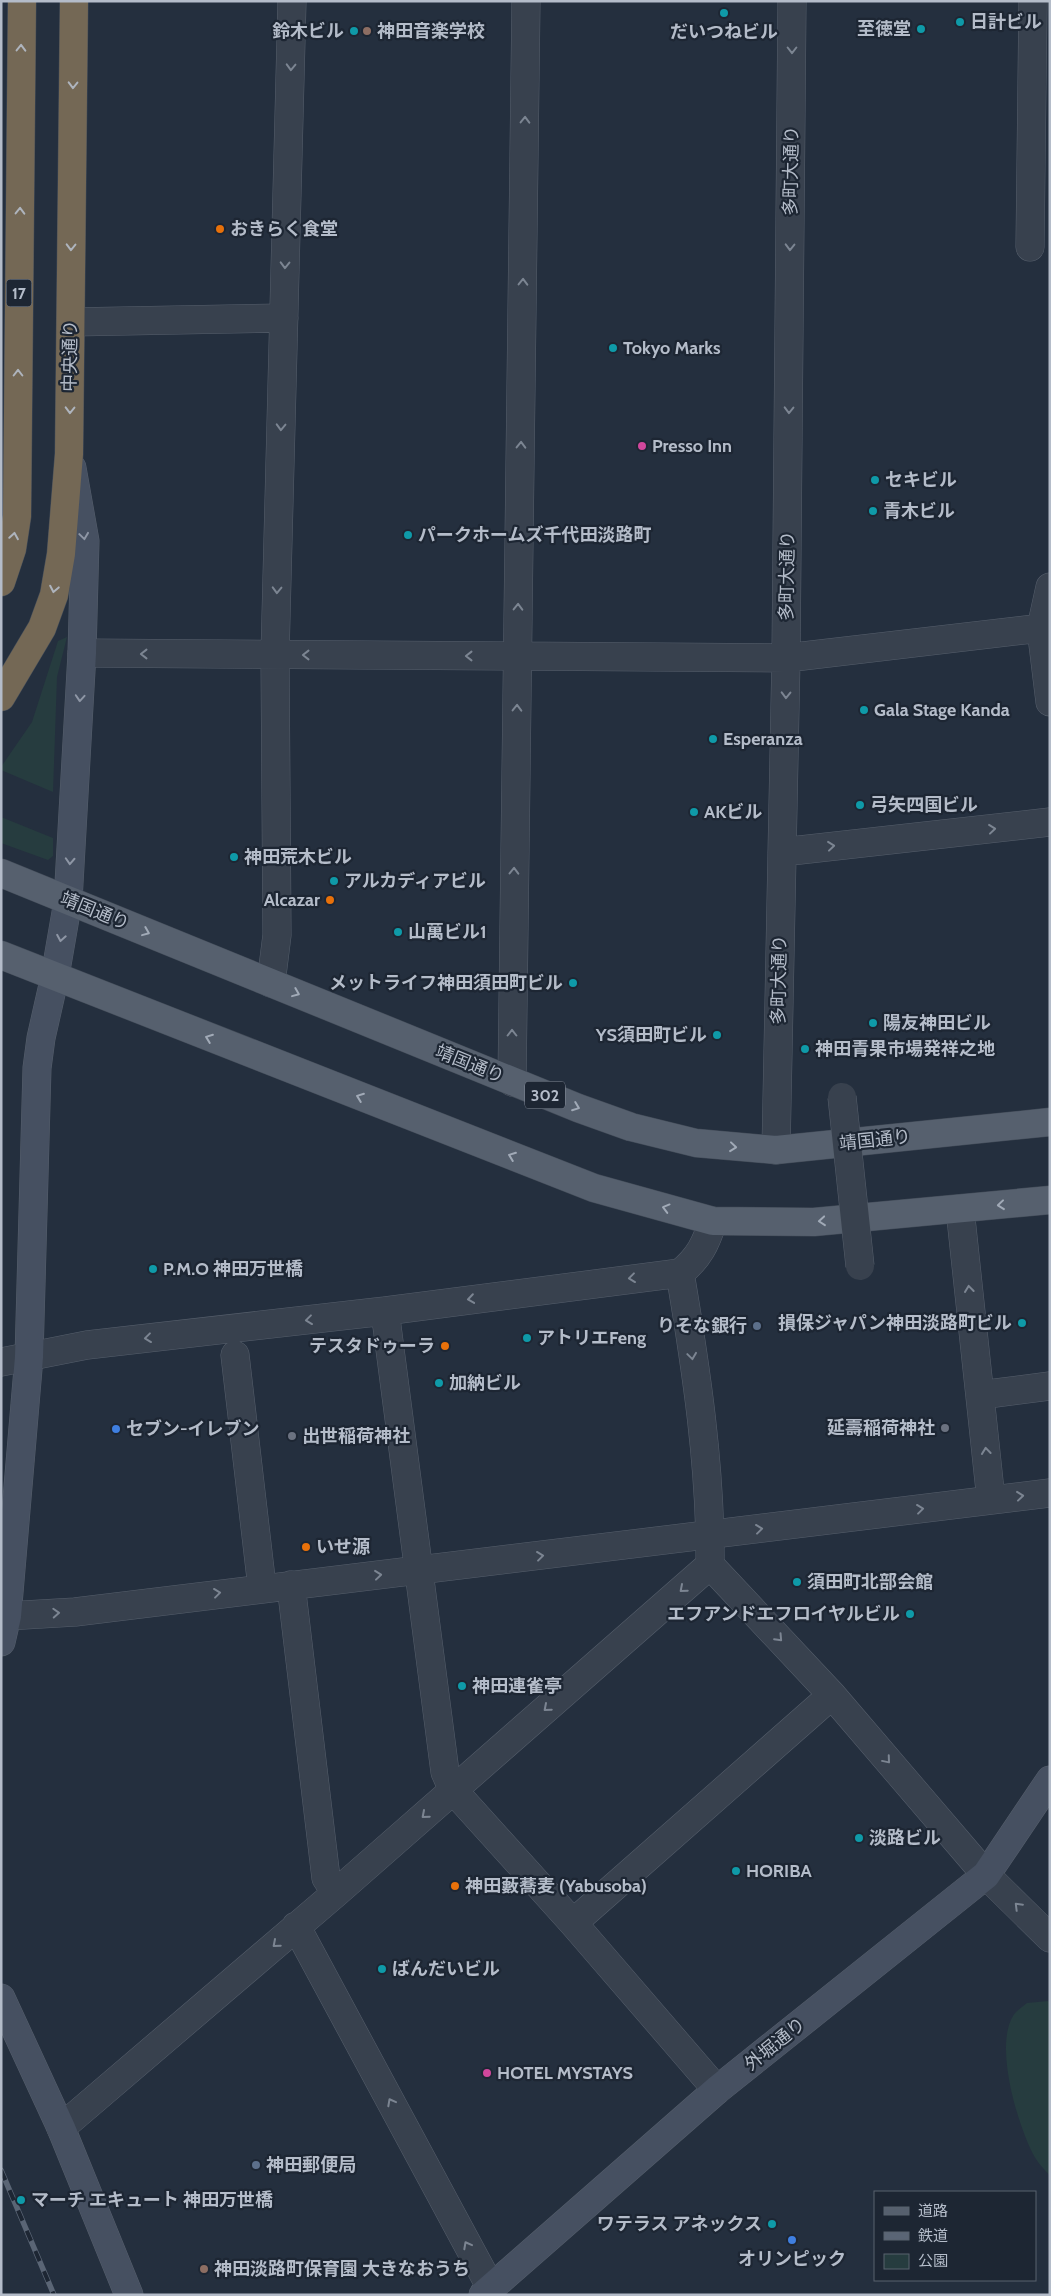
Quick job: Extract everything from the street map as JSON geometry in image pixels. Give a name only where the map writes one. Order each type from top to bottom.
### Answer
[{"type":"highway","name":"17","points":[[1,582],[12,549],[17,516],[22,1]]},
{"type":"highway","name":"中央通り","points":[[1,697],[42,628],[54,595],[61,554],[69,454],[74,1]]},
{"type":"main road","name":"靖国通り","points":[[1,874],[512,1082],[631,1127],[696,1143],[776,1150],[1050,1122]]},
{"type":"main road","points":[[1,954],[594,1188],[713,1221],[814,1222],[1050,1200]]},
{"type":"street","points":[[271,983],[277,935],[275,655],[292,1]]},
{"type":"street","points":[[512,1082],[526,1]]},
{"type":"street","name":"多町大通り","points":[[776,1150],[786,658],[792,1]]},
{"type":"street","points":[[1030,246],[1033,1]]},
{"type":"street","points":[[71,322],[284,318]]},
{"type":"street","points":[[1,1642],[7,1616],[29,1357],[37,1068],[41,1038],[55,976],[68,901],[82,654],[85,541],[69,454]]},
{"type":"street","points":[[1050,587],[1045,628],[1050,702]]},
{"type":"street","points":[[82,654],[786,658],[1045,628]]},
{"type":"street","points":[[782,852],[1050,822]]},
{"type":"street","points":[[842,1097],[860,1266]]},
{"type":"street","points":[[960,1209],[991,1500]]},
{"type":"street","points":[[1,1362],[87,1346],[385,1311],[680,1273],[693,1263],[706,1244],[713,1221]]},
{"type":"street","points":[[680,1273],[700,1407],[710,1535],[710,1565],[832,1695],[986,1875],[1050,1938]]},
{"type":"street","points":[[385,1311],[445,1772],[453,1790],[573,1923],[717,2090]]},
{"type":"street","points":[[235,1355],[262,1587]]},
{"type":"street","points":[[980,1395],[1050,1386]]},
{"type":"street","points":[[7,1616],[75,1612],[262,1587],[418,1571],[1050,1493]]},
{"type":"street","points":[[61,2128],[336,1892],[710,1565]]},
{"type":"street","points":[[291,1585],[326,1878],[336,1892]]},
{"type":"street","points":[[573,1923],[832,1695]]},
{"type":"street","name":"外堀通り","points":[[487,2291],[717,2090],[986,1875],[1050,1780]]},
{"type":"street","points":[[296,1926],[487,2291]]},
{"type":"street","points":[[1,1998],[61,2128],[129,2295]]},
{"type":"green space","points":[[67,637],[57,677],[53,792],[1,770],[1,767],[32,722],[58,641]]},
{"type":"green space","points":[[1,817],[53,838],[53,856],[48,860],[1,843]]},
{"type":"green space","points":[[1048,2001],[1050,2003],[1050,2176],[1035,2157],[1021,2125],[1010,2086],[1006,2047],[1008,2030],[1016,2012],[1027,2003]]},
{"type":"railway","points":[[1,2170],[54,2295]]},
{"type":"place","name":"だいつねビル","points":[[724,13]]},
{"type":"place","name":"日計ビル","points":[[960,22]]},
{"type":"place","name":"至徳堂","points":[[921,29]]},
{"type":"place","name":"鈴木ビル","points":[[354,31]]},
{"type":"place","name":"神田音楽学校","points":[[367,31]]},
{"type":"place","name":"おきらく食堂","points":[[220,229]]},
{"type":"place","name":"Tokyo Marks","points":[[613,348]]},
{"type":"place","name":"Presso Inn","points":[[642,446]]},
{"type":"place","name":"セキビル","points":[[875,480]]},
{"type":"place","name":"青木ビル","points":[[873,511]]},
{"type":"place","name":"パークホームズ千代田淡路町","points":[[408,535]]},
{"type":"place","name":"Gala Stage Kanda","points":[[864,710]]},
{"type":"place","name":"Esperanza","points":[[713,739]]},
{"type":"place","name":"弓矢四国ビル","points":[[860,805]]},
{"type":"place","name":"AKビル","points":[[694,812]]},
{"type":"place","name":"神田荒木ビル","points":[[234,857]]},
{"type":"place","name":"アルカディアビル","points":[[334,881]]},
{"type":"place","name":"Alcazar","points":[[330,900]]},
{"type":"place","name":"山萬ビル1","points":[[398,932]]},
{"type":"place","name":"メットライフ神田須田町ビル","points":[[573,983]]},
{"type":"place","name":"陽友神田ビル","points":[[873,1023]]},
{"type":"place","name":"YS須田町ビル","points":[[717,1035]]},
{"type":"place","name":"神田青果市場発祥之地","points":[[805,1049]]},
{"type":"place","name":"P.M.O 神田万世橋","points":[[153,1269]]},
{"type":"place","name":"損保ジャパン神田淡路町ビル","points":[[1022,1323]]},
{"type":"place","name":"りそな銀行","points":[[757,1326]]},
{"type":"place","name":"アトリエFeng","points":[[527,1338]]},
{"type":"place","name":"テスタドゥーラ","points":[[445,1346]]},
{"type":"place","name":"加納ビル","points":[[439,1383]]},
{"type":"place","name":"延壽稲荷神社","points":[[945,1428]]},
{"type":"place","name":"セブン-イレブン","points":[[116,1429]]},
{"type":"place","name":"出世稲荷神社","points":[[292,1436]]},
{"type":"place","name":"いせ源","points":[[306,1547]]},
{"type":"place","name":"須田町北部会館","points":[[797,1582]]},
{"type":"place","name":"エフアンドエフロイヤルビル","points":[[910,1614]]},
{"type":"place","name":"神田連雀亭","points":[[462,1686]]},
{"type":"place","name":"淡路ビル","points":[[859,1838]]},
{"type":"place","name":"HORIBA","points":[[736,1871]]},
{"type":"place","name":"神田藪蕎麦 (Yabusoba)","points":[[455,1886]]},
{"type":"place","name":"ばんだいビル","points":[[382,1969]]},
{"type":"place","name":"HOTEL MYSTAYS","points":[[487,2073]]},
{"type":"place","name":"神田郵便局","points":[[256,2165]]},
{"type":"place","name":"マーチ エキュート 神田万世橋","points":[[21,2200]]},
{"type":"place","name":"ワテラス アネックス","points":[[772,2224]]},
{"type":"place","name":"オリンピック","points":[[792,2240]]},
{"type":"place","name":"神田淡路町保育園 大きなおうち","points":[[204,2269]]}]
